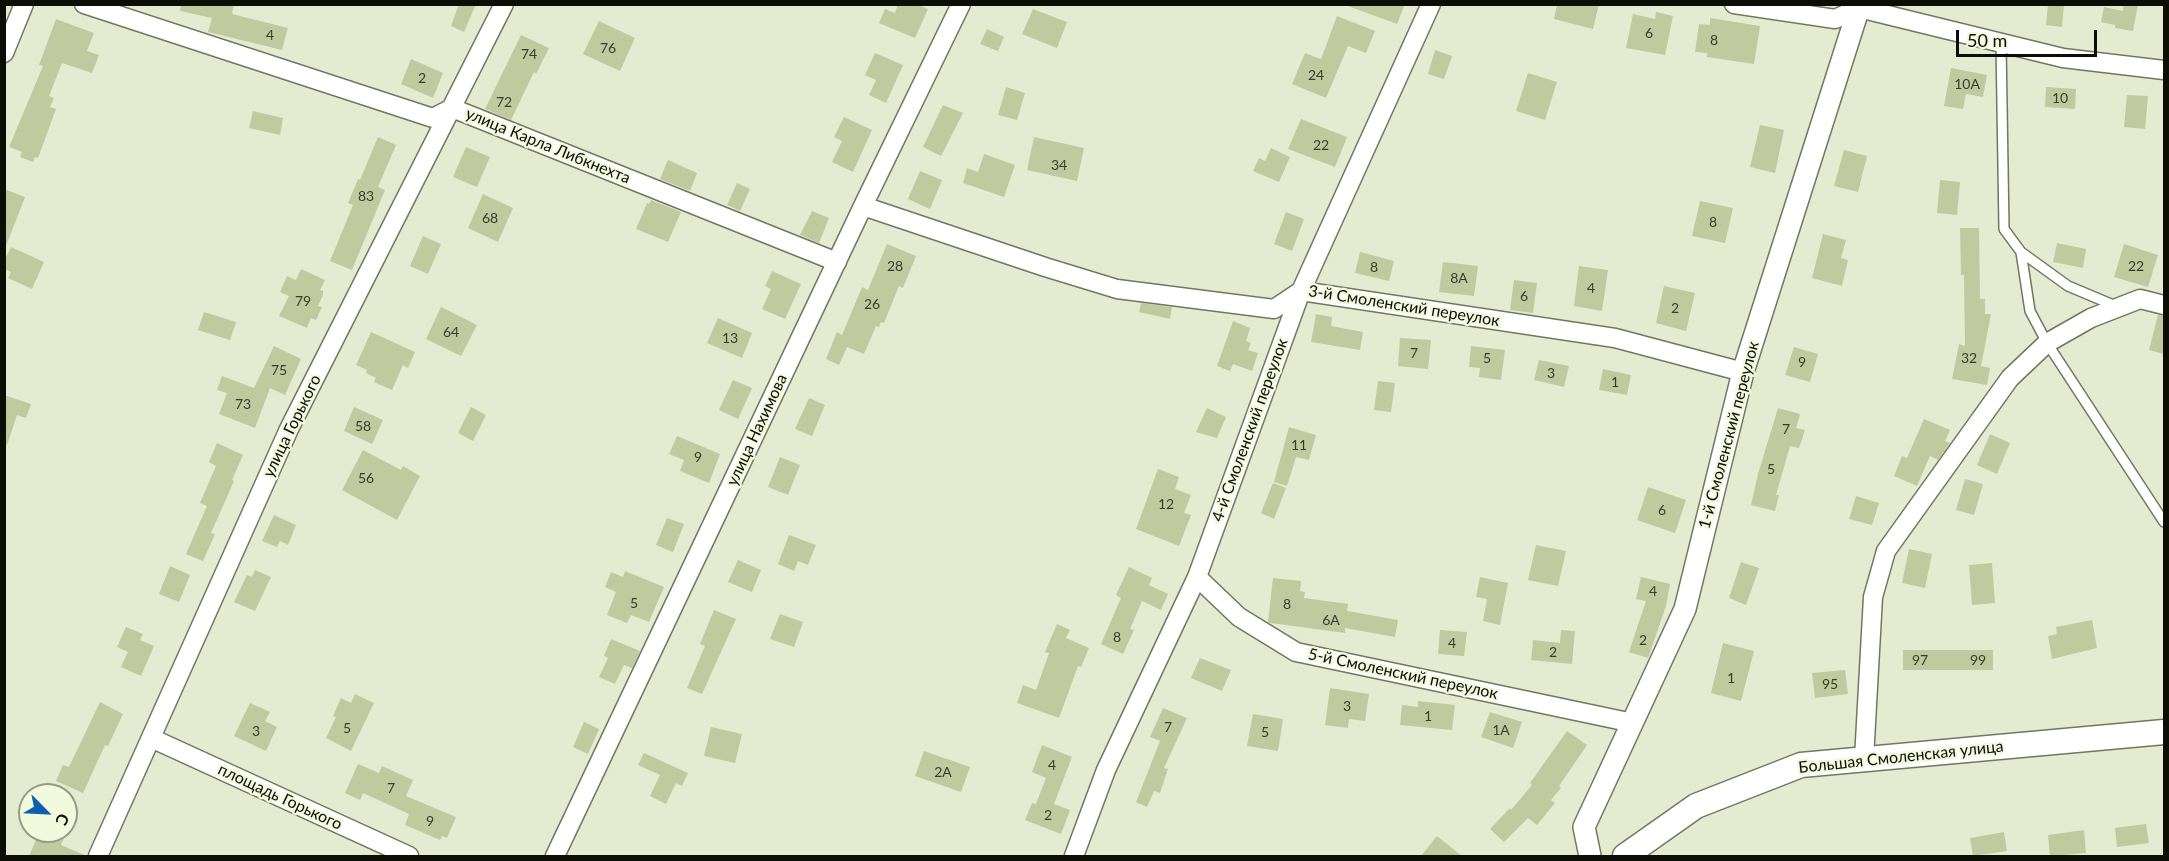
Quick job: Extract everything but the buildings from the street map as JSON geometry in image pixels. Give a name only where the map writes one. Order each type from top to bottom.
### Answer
[{"type":"main road","name":"Большая Смоленская улица","points":[[1625,856],[1696,806],[1801,765],[2164,732]]},
{"type":"street","points":[[4,53],[24,4]]},
{"type":"street","name":"улица Карла Либкнехта","points":[[84,4],[433,118],[452,108],[837,262]]},
{"type":"street","name":"улица Горького","points":[[98,856],[289,429],[504,4]]},
{"type":"street","name":"улица Нахимова","points":[[555,856],[961,4]]},
{"type":"street","name":"4-й Смоленский переулок","points":[[1074,856],[1106,770],[1197,577],[1301,291],[1431,4]]},
{"type":"street","points":[[1734,4],[1835,19],[1860,6],[2063,58],[2164,70]]},
{"type":"street","name":"1-й Смоленский переулок","points":[[1590,856],[1584,827],[1685,609],[1743,372],[1860,6]]},
{"type":"street","name":"3-й Смоленский переулок","points":[[863,206],[1117,289],[1274,309],[1301,291],[1615,338],[1743,372]]},
{"type":"street","points":[[1864,759],[1873,597],[1886,551],[2010,378],[2047,343],[2091,318],[2140,298],[2164,305]]},
{"type":"street","name":"5-й Смоленский переулок","points":[[1197,577],[1239,617],[1296,652],[1633,723]]},
{"type":"street","name":"площадь Горького","points":[[151,738],[409,856]]},
{"type":"lane","points":[[2001,43],[2004,229],[2021,252],[2068,286],[2119,307]]},
{"type":"lane","points":[[2021,252],[2030,310],[2047,343],[2164,522]]}]
